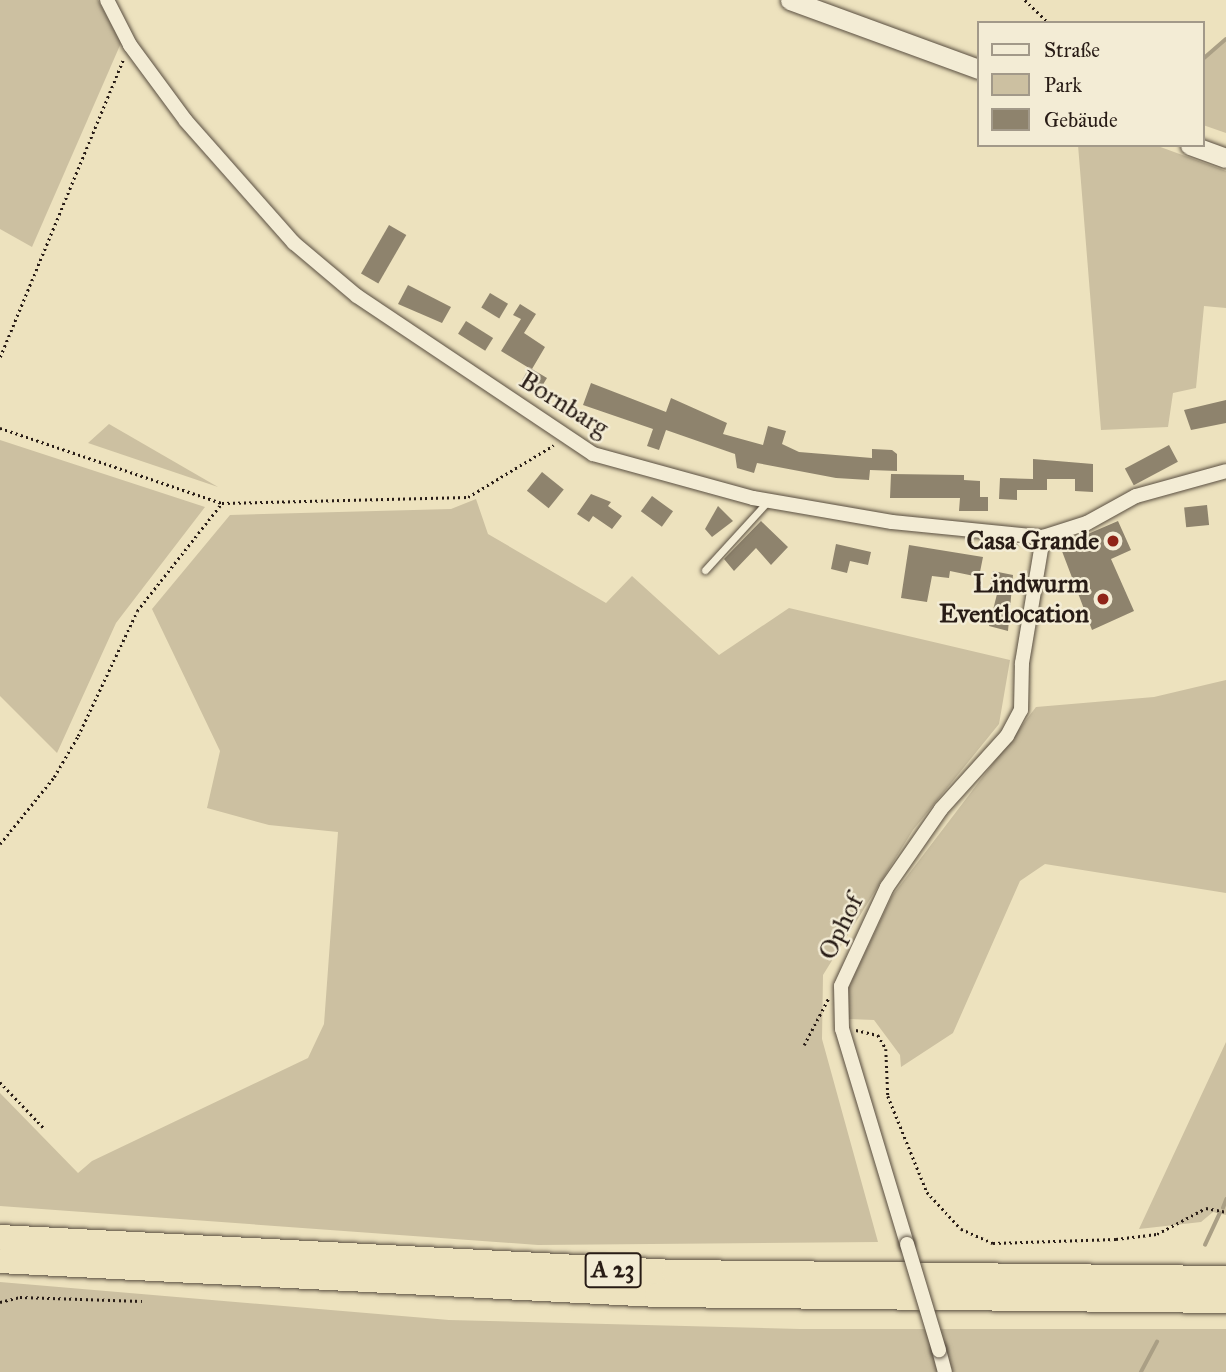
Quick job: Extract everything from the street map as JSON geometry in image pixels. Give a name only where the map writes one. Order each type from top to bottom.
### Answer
[{"type":"highway","name":"A 23","points":[[0,1237],[674,1272],[1226,1278]]},
{"type":"highway","name":"A 23","points":[[0,1261],[657,1295],[1226,1301]]},
{"type":"street","name":"Bornbarg","points":[[107,0],[130,44],[186,121],[294,243],[357,296],[564,439],[632,467],[769,500],[892,522],[1043,537],[1087,523],[1136,496],[1226,471]]},
{"type":"street","points":[[790,0],[978,69]]},
{"type":"street","points":[[1196,147],[1226,158]]},
{"type":"street","name":"Ophof","points":[[945,1372],[842,1029],[845,967],[910,854],[941,809],[1007,736],[1021,710],[1022,663],[1043,537]]},
{"type":"lane","points":[[705,569],[769,500]]},
{"type":"path","points":[[1025,0],[1047,21]]},
{"type":"path","points":[[0,358],[130,44]]},
{"type":"path","points":[[0,428],[222,503],[468,497],[564,439]]},
{"type":"path","points":[[0,844],[54,777],[78,736],[137,611],[222,503]]},
{"type":"path","points":[[804,1045],[845,967]]},
{"type":"path","points":[[842,1029],[877,1035],[886,1049],[888,1096],[927,1192],[961,1230],[993,1243],[1116,1239],[1157,1234],[1206,1208],[1226,1212]]},
{"type":"path","points":[[0,1082],[44,1128]]},
{"type":"path","points":[[0,1302],[20,1297],[142,1301]]},
{"type":"green space","points":[[0,0],[98,0],[121,43],[32,247],[0,229]]},
{"type":"green space","points":[[1226,39],[1226,133],[1205,126],[1205,57]]},
{"type":"green space","points":[[1078,147],[1160,147],[1226,171],[1226,308],[1204,306],[1196,388],[1173,393],[1168,427],[1101,430]]},
{"type":"green space","points":[[109,424],[218,487],[88,443]]},
{"type":"green space","points":[[0,440],[205,507],[116,623],[57,753],[0,696]]},
{"type":"green space","points":[[476,499],[488,534],[606,603],[632,576],[719,655],[789,608],[1010,660],[999,724],[913,830],[823,975],[822,1039],[878,1242],[538,1245],[0,1206],[0,1093],[78,1173],[92,1161],[308,1058],[324,1024],[338,832],[269,825],[207,808],[220,751],[152,609],[230,515],[451,509]]},
{"type":"green space","points":[[1226,680],[1226,893],[1045,864],[1020,881],[953,1033],[901,1067],[900,1055],[874,1020],[849,1019],[848,989],[892,896],[1036,707],[1154,697]]},
{"type":"green space","points":[[1226,1042],[1226,1215],[1213,1212],[1201,1222],[1139,1229]]},
{"type":"green space","points":[[0,1282],[449,1320],[800,1329],[1226,1329],[1226,1372],[0,1372]]},
{"type":"building","points":[[389,225],[406,235],[378,283],[361,273]]},
{"type":"building","points":[[408,285],[451,307],[442,323],[398,304]]},
{"type":"building","points":[[490,293],[508,304],[499,318],[481,308]]},
{"type":"building","points":[[520,304],[536,314],[524,333],[545,347],[532,369],[547,378],[539,391],[522,380],[529,368],[501,351],[521,319],[513,315]]},
{"type":"building","points":[[466,321],[493,338],[485,351],[458,334]]},
{"type":"building","points":[[591,383],[666,412],[671,398],[727,423],[723,434],[763,445],[768,426],[786,431],[782,444],[799,452],[872,458],[872,449],[892,450],[897,454],[897,471],[870,470],[869,480],[836,478],[757,463],[754,473],[737,468],[735,454],[666,430],[659,450],[647,446],[653,429],[583,405]]},
{"type":"building","points":[[1226,400],[1226,423],[1191,430],[1184,410]]},
{"type":"building","points":[[1169,445],[1178,462],[1134,485],[1125,468]]},
{"type":"building","points":[[1033,459],[1093,464],[1093,492],[1075,491],[1075,479],[1047,479],[1047,490],[1017,490],[1017,500],[999,499],[1000,478],[1033,479]]},
{"type":"building","points":[[542,472],[564,490],[549,508],[527,491]]},
{"type":"building","points":[[891,474],[964,475],[964,480],[980,481],[980,497],[988,497],[988,511],[959,511],[960,498],[890,498]]},
{"type":"building","points":[[591,494],[611,502],[608,506],[622,516],[612,529],[593,516],[589,522],[577,514]]},
{"type":"building","points":[[652,496],[673,511],[662,527],[641,511]]},
{"type":"building","points":[[1207,505],[1209,525],[1186,527],[1184,507]]},
{"type":"building","points":[[718,506],[733,521],[712,537],[705,529]]},
{"type":"building","points":[[761,521],[788,547],[771,565],[756,548],[734,571],[724,559]]},
{"type":"building","points":[[1118,521],[1131,550],[1111,559],[1134,611],[1092,630],[1060,546]]},
{"type":"building","points":[[836,544],[871,552],[868,565],[850,561],[847,573],[831,569]]},
{"type":"building","points":[[909,545],[983,557],[979,577],[950,571],[949,578],[932,576],[927,602],[901,598]]},
{"type":"building","points":[[993,571],[1013,575],[1008,631],[989,626],[997,594],[989,592]]},
{"type":"waterway","points":[[1205,57],[1226,39]]},
{"type":"waterway","points":[[1223,1208],[1226,1200]]},
{"type":"waterway","points":[[1205,1245],[1220,1213]]},
{"type":"waterway","points":[[1141,1372],[1157,1342]]},
{"type":"place","name":"Casa Grande","points":[[1113,541]]},
{"type":"place","name":"Lindwurm Eventlocation","points":[[1103,599]]}]
